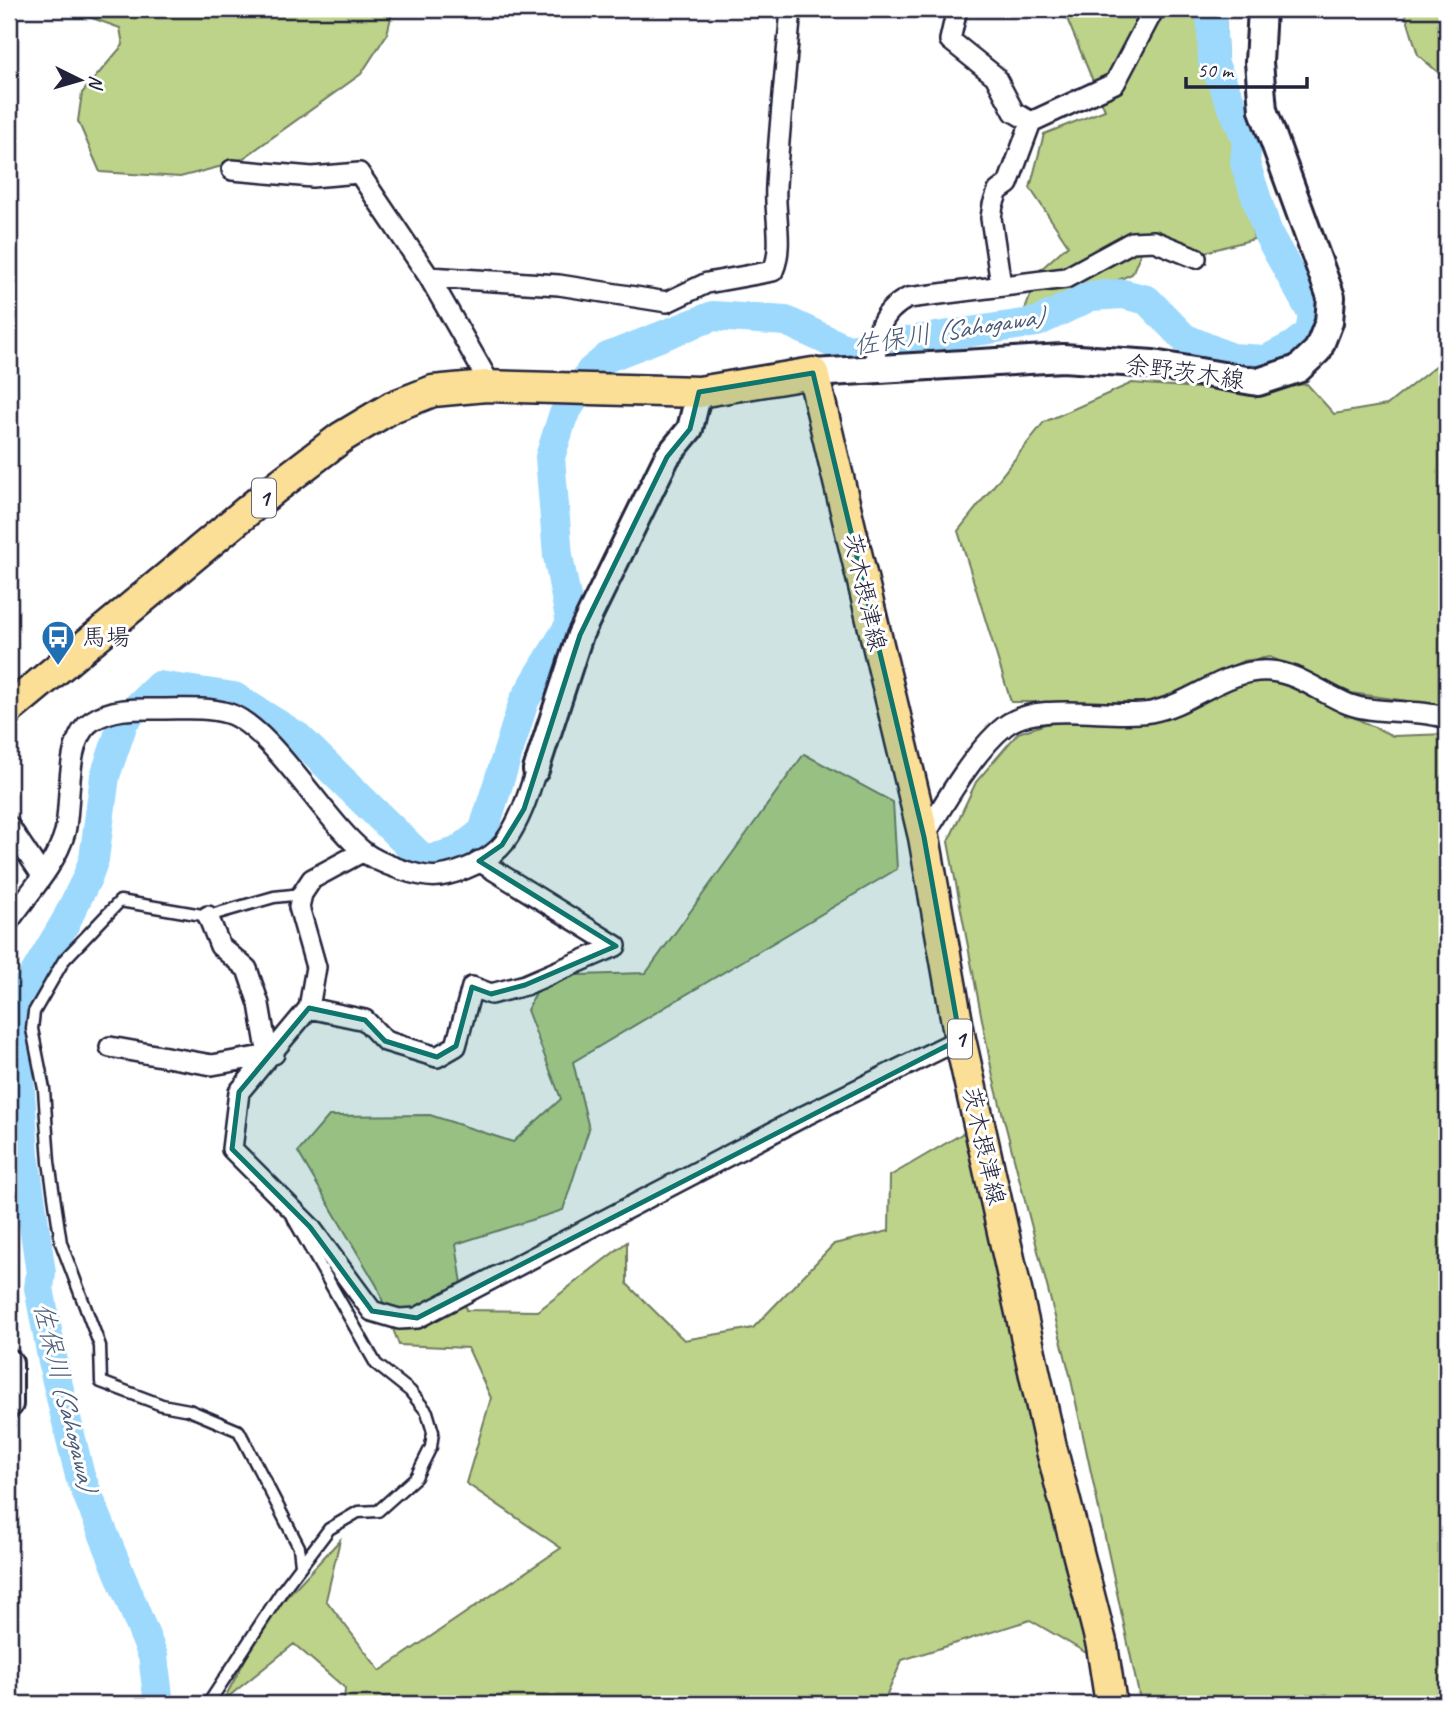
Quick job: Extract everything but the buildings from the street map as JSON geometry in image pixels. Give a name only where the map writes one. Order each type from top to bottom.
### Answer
[{"type":"main road","name":"余野茨木線","points":[[813,373],[1063,358],[1153,364],[1258,382],[1298,369],[1318,350],[1329,322],[1331,297],[1263,110],[1259,62],[1262,9]]},
{"type":"main road","name":"1","points":[[9,709],[342,437],[392,407],[433,391],[486,386],[699,392],[813,373]]},
{"type":"main road","name":"茨木摂津線","points":[[813,373],[924,837],[960,1040],[1051,1447],[1102,1646],[1111,1704]]},
{"type":"main road","points":[[9,1363],[9,1404]]},
{"type":"street","points":[[429,277],[559,285],[667,302],[707,283],[773,271],[780,255],[776,231],[776,188],[792,9]]},
{"type":"street","points":[[957,9],[950,40],[995,76],[1014,112],[1031,122]]},
{"type":"street","points":[[1001,285],[991,218],[993,205],[998,191],[1008,184],[1031,122],[1115,83],[1154,9]]},
{"type":"street","points":[[232,170],[312,177],[359,173],[429,277],[486,377],[486,386]]},
{"type":"street","points":[[876,371],[876,332],[893,305],[908,298],[1066,278],[1132,242],[1154,241],[1196,258]]},
{"type":"street","points":[[9,921],[50,865],[65,832],[71,772],[80,731],[93,720],[125,709],[199,709],[229,713],[271,748],[362,852],[402,870],[437,877],[479,861],[502,845],[524,809],[580,635],[667,457],[690,429],[699,392]]},
{"type":"street","points":[[924,837],[948,797],[981,755],[1005,726],[1016,720],[1052,712],[1098,715],[1152,712],[1248,672],[1272,671],[1294,677],[1351,705],[1433,714],[1447,719]]},
{"type":"street","points":[[9,826],[41,874]]},
{"type":"street","points":[[362,852],[312,879],[302,894],[299,907],[316,967],[309,1008],[239,1092],[232,1149],[310,1227],[372,1311],[399,1319],[417,1318],[806,1115],[960,1040]]},
{"type":"street","points":[[309,1008],[365,1020],[385,1041],[437,1057],[456,1046],[472,986],[491,993],[525,985],[616,946],[507,881],[494,867],[479,861]]},
{"type":"street","points":[[208,916],[220,946],[247,969],[259,1004],[271,1055]]},
{"type":"street","points":[[110,1047],[212,1065],[271,1055]]},
{"type":"lane","points":[[301,1565],[299,1547],[239,1432],[189,1410],[162,1405],[101,1382],[100,1346],[61,1243],[49,1162],[44,1089],[32,1029],[34,1013],[64,960],[120,901],[208,916],[274,897],[302,894]]},
{"type":"lane","points":[[208,1704],[301,1565],[329,1529],[358,1513],[378,1511],[416,1477],[431,1447],[433,1432],[427,1412],[410,1391],[376,1364],[279,1195]]},
{"type":"highlighted area","points":[[813,373],[924,837],[960,1039],[417,1318],[372,1311],[310,1227],[232,1149],[239,1092],[309,1008],[365,1020],[385,1041],[437,1057],[456,1046],[472,987],[491,994],[525,985],[616,946],[479,861],[502,845],[524,809],[580,635],[667,457],[690,429],[699,392]]},
{"type":"green space","points":[[67,9],[393,9],[387,34],[361,74],[238,162],[180,177],[100,172],[78,121],[82,93],[123,45],[120,28]]},
{"type":"green space","points":[[1063,9],[1225,9],[1229,114],[1254,239],[1198,254],[1147,238],[1132,274],[1020,323],[1040,270],[1068,245],[1030,188],[1044,134],[1105,110]]},
{"type":"green space","points":[[1404,9],[1447,9],[1447,80],[1418,55]]},
{"type":"green space","points":[[1447,357],[1447,710],[1436,705],[1351,693],[1270,657],[1243,661],[1170,695],[1145,702],[1011,702],[958,531],[1044,422],[1132,383],[1238,391],[1307,384],[1334,414],[1387,405]]},
{"type":"green space","points":[[1265,679],[1290,687],[1393,736],[1447,734],[1447,1704],[1141,1704],[1070,1375],[993,1077],[948,842],[976,782],[1018,733],[1052,722],[1149,720],[1222,689]]},
{"type":"green space","points":[[804,754],[893,802],[897,869],[573,1062],[589,1129],[563,1210],[456,1244],[466,1310],[538,1311],[627,1242],[627,1284],[684,1340],[753,1328],[834,1244],[889,1231],[890,1176],[972,1128],[1095,1658],[1030,1620],[902,1660],[883,1704],[344,1704],[345,1688],[294,1644],[223,1701],[268,1617],[340,1540],[326,1600],[380,1671],[561,1548],[466,1483],[491,1398],[468,1348],[399,1345],[377,1286],[298,1152],[329,1116],[430,1115],[513,1142],[561,1099],[527,1010],[544,976],[646,973]]},
{"type":"waterway","name":"佐保川 (Sahogawa)","points":[[159,1704],[153,1656],[80,1476],[55,1373],[39,1288],[41,1273],[24,1155],[19,1075],[25,990],[65,923],[94,859],[105,776],[124,720],[159,686],[234,697],[298,737],[425,861],[457,852],[483,832],[524,701],[571,623],[558,556],[550,457],[563,416],[591,371],[608,357],[713,316],[786,321],[848,350],[1037,322],[1091,296],[1123,294],[1147,300],[1184,338],[1231,358],[1266,360],[1293,346],[1310,333],[1313,315],[1268,234],[1245,163],[1247,140],[1213,62],[1211,9]]},
{"type":"place","name":"馬場","points":[[58,667]]}]
